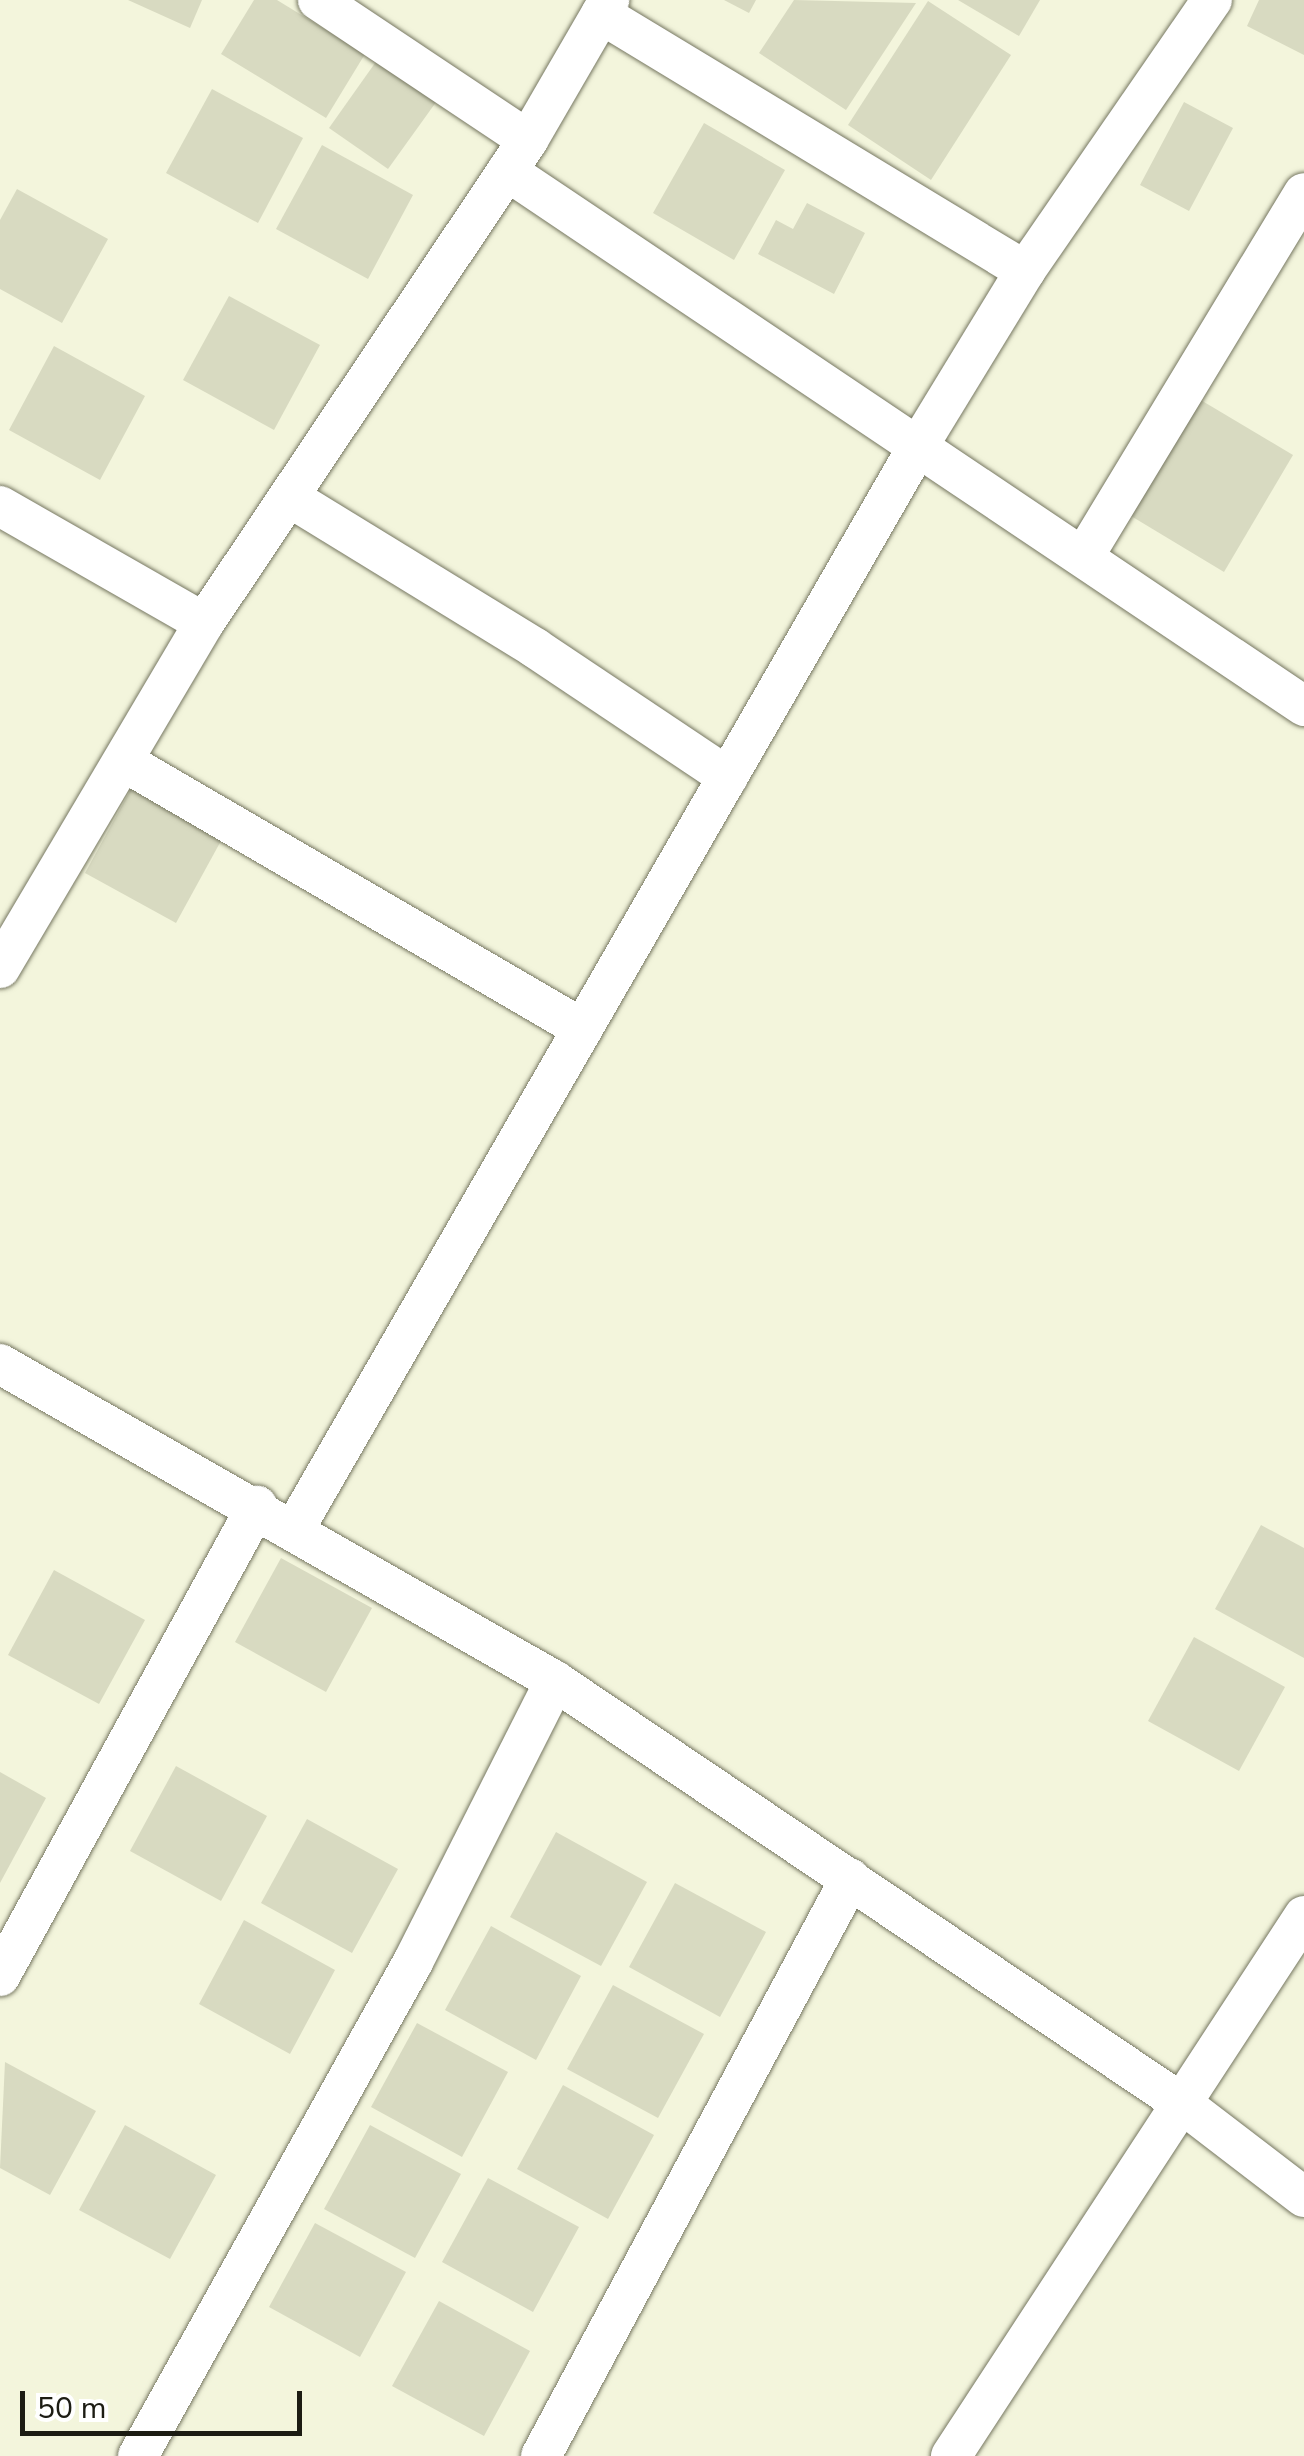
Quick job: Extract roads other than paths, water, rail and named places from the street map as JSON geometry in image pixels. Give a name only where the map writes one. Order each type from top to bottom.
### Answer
[{"type":"street","points":[[318,0],[518,156],[917,448],[1304,706]]},
{"type":"street","points":[[295,1528],[917,448],[1024,270],[1212,0]]},
{"type":"street","points":[[0,968],[12,919],[123,761],[204,623],[518,156],[605,7],[1024,270]]},
{"type":"street","points":[[1084,556],[1304,193]]},
{"type":"street","points":[[289,497],[535,648],[728,777]]},
{"type":"street","points":[[0,506],[204,623]]},
{"type":"street","points":[[123,761],[583,1030]]},
{"type":"street","points":[[0,1364],[257,1506],[555,1681],[1184,2105],[1304,2197]]},
{"type":"street","points":[[0,1976],[257,1506]]},
{"type":"street","points":[[138,2456],[413,1962],[555,1681]]},
{"type":"street","points":[[541,2456],[850,1878]]},
{"type":"street","points":[[951,2456],[1304,1916]]}]
